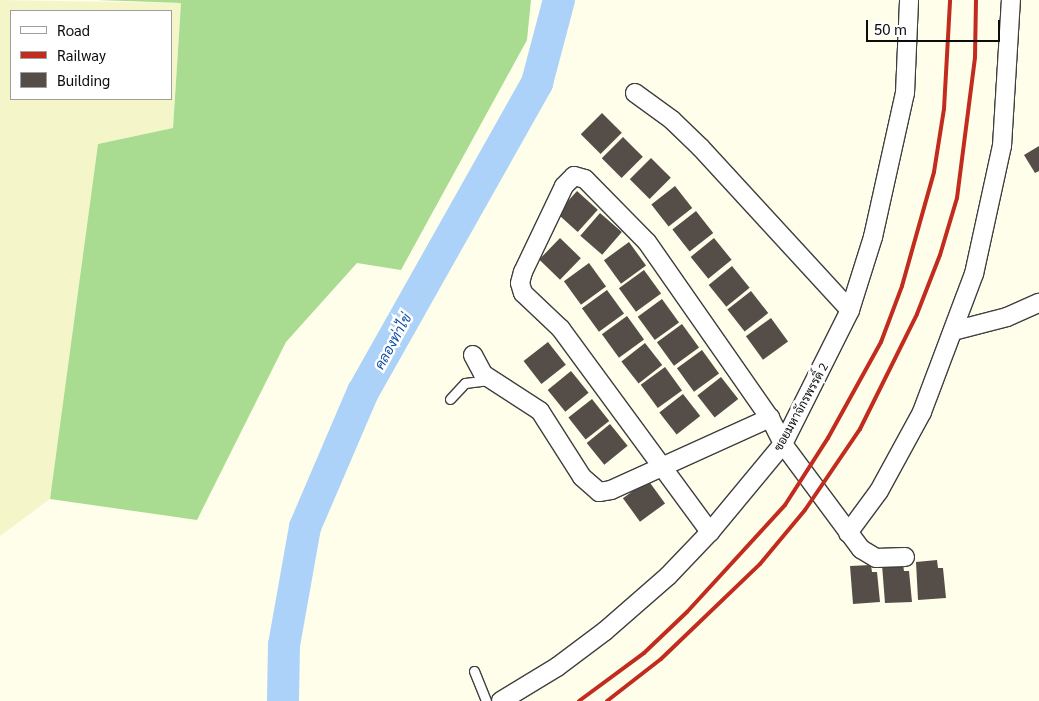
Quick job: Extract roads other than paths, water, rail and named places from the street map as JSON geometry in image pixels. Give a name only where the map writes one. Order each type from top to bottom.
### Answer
[{"type":"street","name":"ซอยมหาจักรพรรดิ์ 2","points":[[501,701],[557,667],[605,631],[668,576],[710,532],[783,444],[850,310],[873,237],[896,145],[905,93],[909,0]]},
{"type":"street","points":[[848,533],[879,491],[926,403],[974,274],[995,190],[1008,94],[1011,0]]},
{"type":"street","points":[[635,93],[672,120],[700,148],[850,310]]},
{"type":"street","points":[[710,532],[664,467],[560,329],[523,293],[520,283],[523,272],[564,186],[574,176],[585,179],[647,242],[770,418],[783,444],[861,549],[876,558],[904,557]]},
{"type":"street","points":[[953,332],[1007,317],[1039,303]]},
{"type":"street","points":[[474,355],[483,374],[540,411],[582,478],[599,492],[664,467],[770,418]]},
{"type":"lane","points":[[450,399],[465,383],[492,380]]},
{"type":"lane","points":[[474,671],[486,701]]},
{"type":"waterway","name":"คลองท่าไข่","points":[[283,701],[284,645],[305,527],[363,392],[537,83],[559,0]]},
{"type":"railway","points":[[579,701],[644,653],[687,612],[785,505],[828,438],[881,342],[902,286],[934,172],[944,109],[950,0]]},
{"type":"railway","points":[[607,701],[661,659],[760,564],[805,510],[860,429],[917,314],[940,255],[957,198],[975,57],[976,0]]}]
